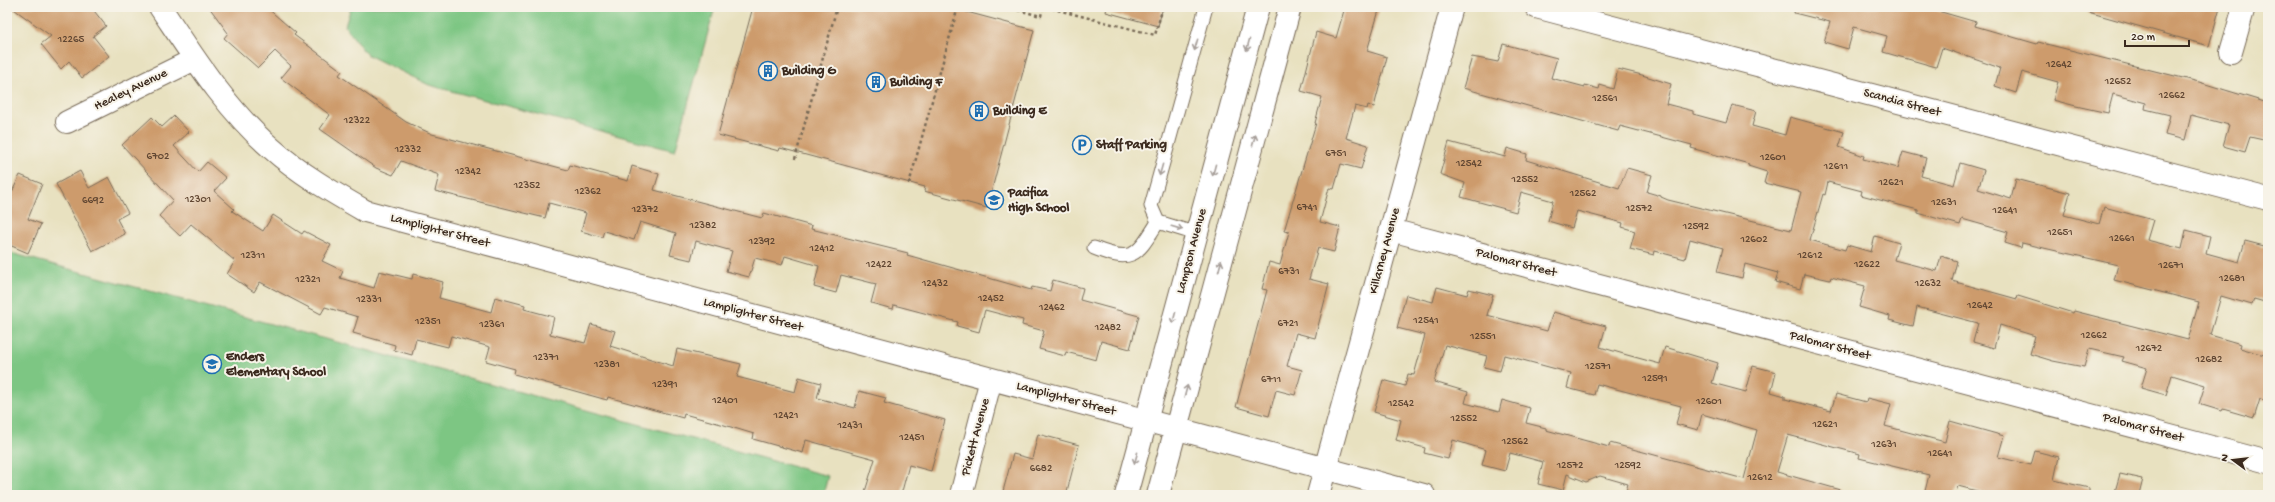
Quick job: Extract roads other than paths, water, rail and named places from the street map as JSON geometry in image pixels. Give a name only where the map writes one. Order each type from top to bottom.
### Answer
[{"type":"street","name":"Lamplighter Street","points":[[160,7],[195,59],[234,110],[271,148],[312,180],[365,211],[1424,495]]},
{"type":"street","name":"Lampson Avenue","points":[[1126,495],[1258,7]]},
{"type":"street","points":[[1158,495],[1290,7]]},
{"type":"street","name":"Killarney Avenue","points":[[1318,495],[1452,7]]},
{"type":"street","name":"Scandia Street","points":[[1536,7],[2268,199]]},
{"type":"street","points":[[2231,52],[2244,7]]},
{"type":"street","name":"Healey Avenue","points":[[67,122],[195,59]]},
{"type":"street","name":"Palomar Street","points":[[1391,230],[2268,462]]},
{"type":"street","name":"Pickett Avenue","points":[[961,495],[991,379]]},
{"type":"lane","points":[[1197,234],[1158,222],[1151,206],[1206,7]]},
{"type":"lane","points":[[1094,248],[1116,256],[1128,256],[1138,252],[1158,222]]},
{"type":"place","name":"Building G","points":[[768,71]]},
{"type":"place","name":"Building F","points":[[876,82]]},
{"type":"place","name":"Building E","points":[[979,111]]},
{"type":"place","name":"Staff Parking","points":[[1082,145]]},
{"type":"place","name":"Pacifica High School","points":[[994,200]]},
{"type":"place","name":"Enders Elementary School","points":[[212,364]]}]
